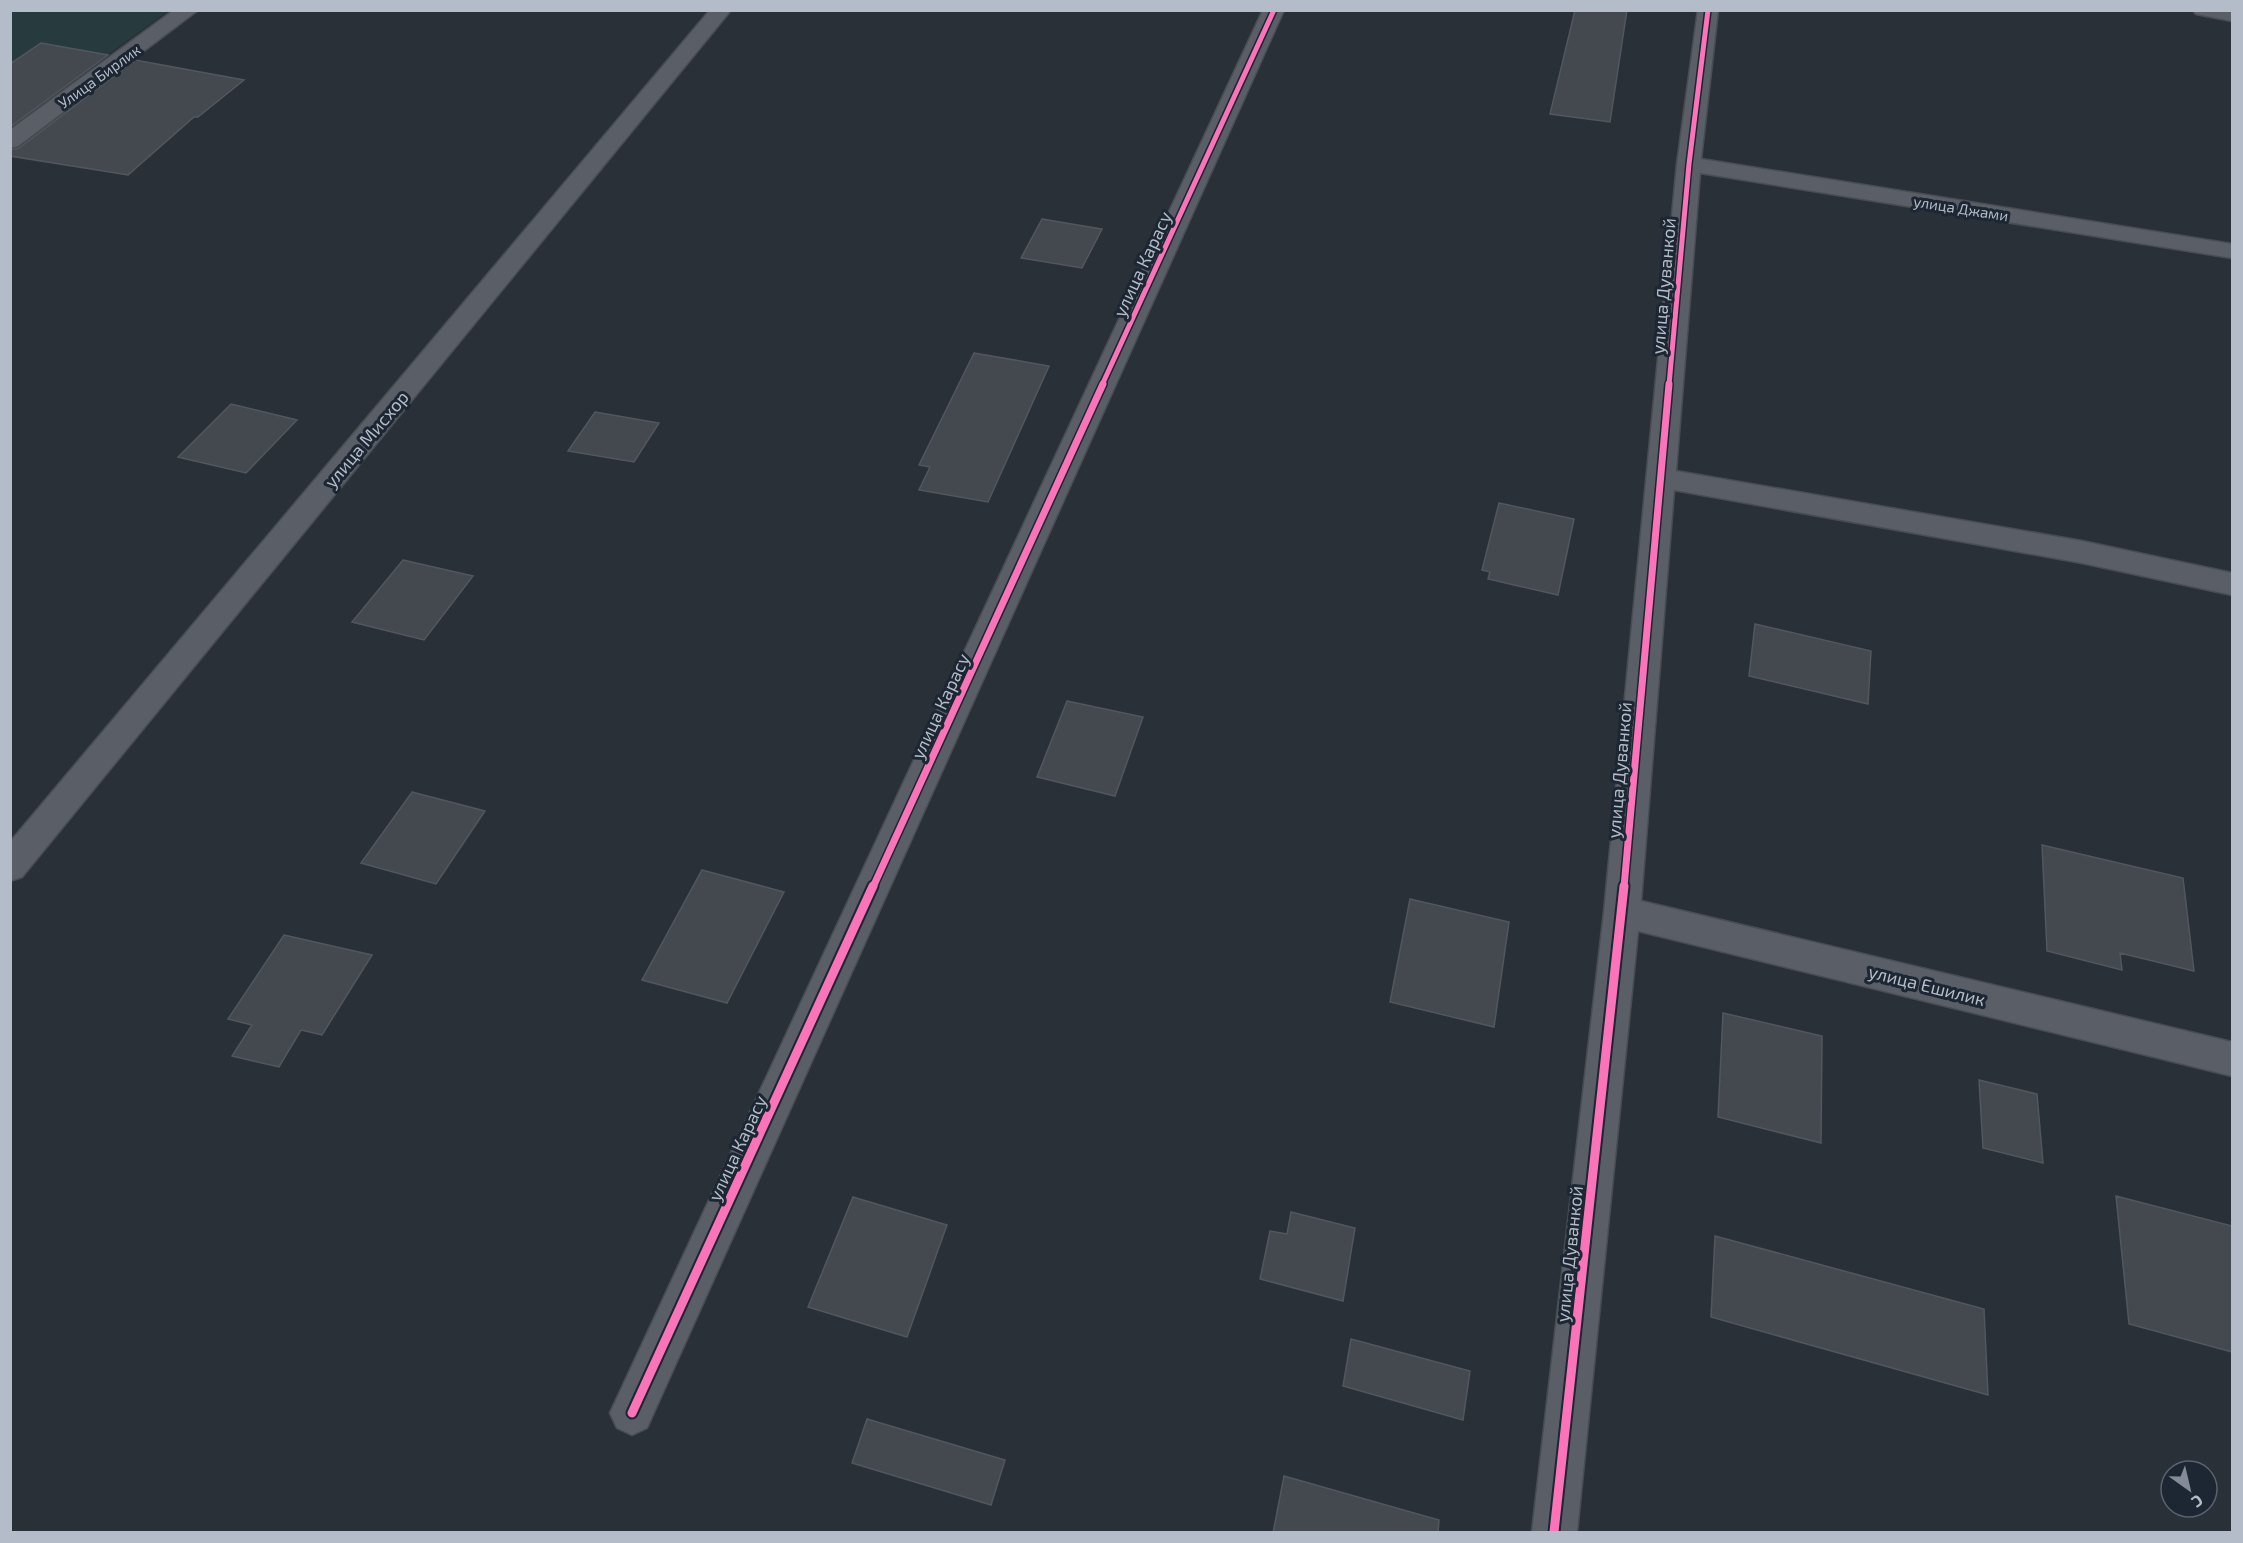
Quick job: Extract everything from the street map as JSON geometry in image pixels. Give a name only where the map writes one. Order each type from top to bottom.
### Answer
[{"type":"street","name":"Улица Бирлик","points":[[10,141],[188,10]]},
{"type":"street","name":"улица Мисхор","points":[[10,867],[721,10]]},
{"type":"street","name":"улица Карасу","points":[[632,1413],[1274,10]]},
{"type":"street","name":"улица Дуванкой","points":[[1554,1533],[1622,912],[1689,164],[1708,10]]},
{"type":"street","points":[[2203,10],[2232,15]]},
{"type":"street","name":"улица Джами","points":[[1689,164],[2232,251]]},
{"type":"street","points":[[1661,478],[2082,552],[2232,585]]},
{"type":"street","name":"улица Ешилик","points":[[1622,912],[2232,1059]]},
{"type":"green space","points":[[11,11],[168,11],[11,124]]},
{"type":"building","points":[[1575,10],[1627,10],[1610,122],[1550,114]]},
{"type":"building","points":[[41,43],[108,55],[10,127],[10,64]]},
{"type":"building","points":[[135,60],[244,80],[198,117],[194,117],[128,175],[10,156],[10,150],[19,148]]},
{"type":"building","points":[[1042,219],[1102,229],[1082,268],[1021,258]]},
{"type":"building","points":[[974,353],[1049,366],[988,502],[919,490],[930,467],[919,465]]},
{"type":"building","points":[[231,404],[297,420],[246,473],[178,457]]},
{"type":"building","points":[[595,412],[659,423],[634,462],[568,451]]},
{"type":"building","points":[[1499,503],[1574,519],[1558,595],[1488,579],[1490,572],[1482,570]]},
{"type":"building","points":[[403,560],[473,576],[424,640],[352,622]]},
{"type":"building","points":[[1755,624],[1871,651],[1868,704],[1749,676]]},
{"type":"building","points":[[1067,701],[1143,717],[1115,796],[1037,777]]},
{"type":"building","points":[[412,792],[485,811],[436,884],[361,863]]},
{"type":"building","points":[[2042,845],[2183,878],[2194,971],[2120,953],[2122,970],[2047,951]]},
{"type":"building","points":[[702,870],[784,892],[727,1003],[642,980]]},
{"type":"building","points":[[1410,899],[1509,922],[1494,1027],[1390,1002]]},
{"type":"building","points":[[284,935],[372,955],[322,1035],[301,1030],[279,1067],[232,1056],[252,1025],[228,1019]]},
{"type":"building","points":[[1723,1013],[1822,1036],[1821,1143],[1718,1117]]},
{"type":"building","points":[[1979,1080],[2037,1094],[2043,1163],[1983,1148]]},
{"type":"building","points":[[2116,1196],[2232,1226],[2232,1352],[2129,1324]]},
{"type":"building","points":[[853,1197],[947,1225],[907,1337],[808,1307]]},
{"type":"building","points":[[1291,1212],[1355,1228],[1343,1301],[1260,1279],[1270,1231],[1287,1234]]},
{"type":"building","points":[[1715,1236],[1984,1309],[1988,1395],[1711,1317]]},
{"type":"building","points":[[1351,1339],[1470,1371],[1463,1420],[1343,1386]]},
{"type":"building","points":[[867,1419],[1005,1460],[991,1505],[852,1463]]},
{"type":"building","points":[[1284,1476],[1439,1520],[1438,1533],[1273,1533]]},
{"type":"cycle path","points":[[632,1413],[1274,10]]},
{"type":"cycle path","points":[[1554,1532],[1622,912],[1689,164],[1708,10]]}]
